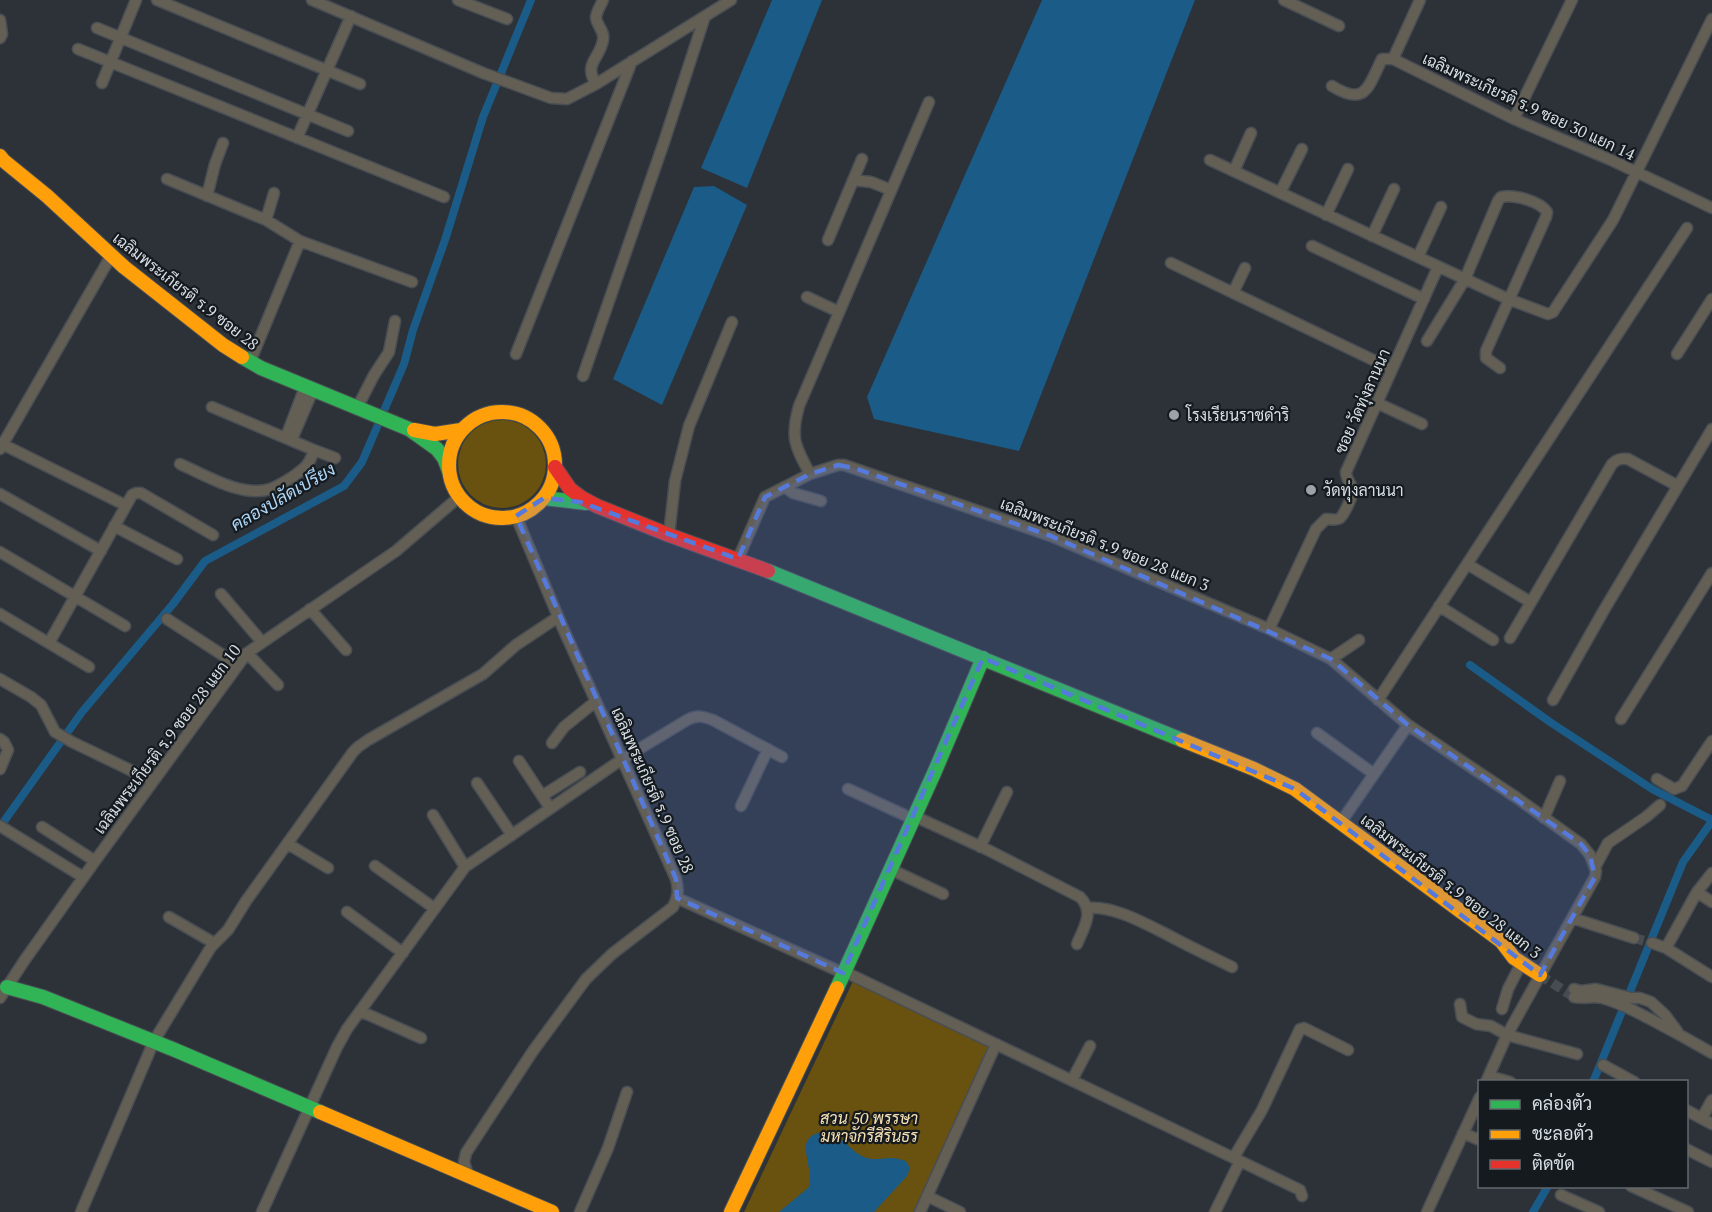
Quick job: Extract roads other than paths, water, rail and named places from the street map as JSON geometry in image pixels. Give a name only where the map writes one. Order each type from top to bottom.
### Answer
[{"type":"main road","name":"เฉลิมพระเกียรติ ร.9 ซอย 28","points":[[1,161],[47,196],[111,256],[223,345],[250,362],[309,389],[409,429],[435,434],[461,430]]},
{"type":"main road","name":"เฉลิมพระเกียรติ ร.9 ซอย 28","points":[[449,471],[450,452],[461,430],[472,420],[492,412],[513,413],[533,421],[547,437],[555,457],[555,467]]},
{"type":"main road","name":"เฉลิมพระเกียรติ ร.9 ซอย 28","points":[[409,429],[437,448],[444,458],[459,497]]},
{"type":"main road","name":"เฉลิมพระเกียรติ ร.9 ซอย 28 แยก 3","points":[[555,467],[570,489],[597,506],[669,536],[795,581],[1254,769],[1295,789],[1501,941],[1514,958],[1540,975]]},
{"type":"main road","points":[[459,497],[485,515],[516,516],[531,509],[544,498],[552,483],[555,467]]},
{"type":"main road","name":"เฉลิมพระเกียรติ ร.9 ซอย 28 แยก 3","points":[[544,498],[597,506]]},
{"type":"main road","points":[[731,1212],[805,1058],[983,658]]},
{"type":"main road","points":[[3,990],[44,997],[154,1041],[552,1212]]},
{"type":"street","points":[[102,83],[136,0]]},
{"type":"street","points":[[157,0],[360,84]]},
{"type":"street","points":[[312,0],[483,73],[551,98],[567,99],[596,84],[731,0]]},
{"type":"street","points":[[297,138],[326,70],[345,14],[345,0]]},
{"type":"street","points":[[458,0],[471,2],[507,19]]},
{"type":"street","points":[[1284,0],[1339,26]]},
{"type":"street","points":[[1332,86],[1352,96],[1364,92],[1382,59],[1393,59],[1420,0]]},
{"type":"street","points":[[1514,119],[1572,0]]},
{"type":"street","points":[[596,84],[590,74],[604,39],[603,30],[596,19],[599,1]]},
{"type":"street","points":[[583,376],[705,16]]},
{"type":"street","points":[[1210,160],[1508,299],[1545,314],[1553,312],[1613,220],[1712,19]]},
{"type":"street","points":[[0,20],[2,34],[0,38]]},
{"type":"street","points":[[98,27],[348,131]]},
{"type":"street","points":[[78,49],[444,197]]},
{"type":"street","name":"เฉลิมพระเกียรติ ร.9 ซอย 30 แยก 14","points":[[1393,59],[1514,119],[1636,171],[1712,208]]},
{"type":"street","points":[[516,354],[633,61]]},
{"type":"street","points":[[810,474],[796,448],[795,422],[799,406],[928,102]]},
{"type":"street","points":[[1234,171],[1251,133]]},
{"type":"street","points":[[207,196],[223,143]]},
{"type":"street","points":[[1280,193],[1302,149]]},
{"type":"street","points":[[828,240],[862,159]]},
{"type":"street","points":[[1326,214],[1348,169]]},
{"type":"street","points":[[167,179],[266,220],[300,240],[412,282]]},
{"type":"street","points":[[853,180],[871,182],[891,190]]},
{"type":"street","points":[[1372,236],[1394,189]]},
{"type":"street","points":[[266,220],[274,193]]},
{"type":"street","points":[[1427,341],[1465,279],[1501,197],[1511,195],[1540,205],[1547,212],[1546,217],[1486,351],[1486,358],[1500,368]]},
{"type":"street","points":[[1418,258],[1441,207]]},
{"type":"street","points":[[1378,700],[1687,228]]},
{"type":"street","points":[[250,362],[300,240]]},
{"type":"street","points":[[1312,246],[1424,299]]},
{"type":"street","points":[[111,256],[1,445],[125,505]]},
{"type":"street","points":[[1171,264],[1392,369]]},
{"type":"street","name":"ซอย วัดทุ่งลานนา","points":[[1269,628],[1316,529],[1326,519],[1341,518],[1351,498],[1353,489],[1346,472],[1438,267]]},
{"type":"street","points":[[1233,293],[1245,268]]},
{"type":"street","points":[[807,297],[839,312]]},
{"type":"street","points":[[1677,354],[1712,299]]},
{"type":"street","points":[[362,410],[374,375],[388,352],[395,321]]},
{"type":"street","points":[[669,536],[675,481],[688,426],[732,321]]},
{"type":"street","points":[[289,438],[309,389]]},
{"type":"street","points":[[1377,403],[1422,424]]},
{"type":"street","points":[[212,407],[335,458]]},
{"type":"street","points":[[1553,700],[1712,429]]},
{"type":"street","points":[[180,464],[233,488],[268,490],[307,467],[314,450]]},
{"type":"street","points":[[1510,638],[1616,460],[1628,459],[1678,486]]},
{"type":"street","name":"เฉลิมพระเกียรติ ร.9 ซอย 28 แยก 3","points":[[738,559],[765,497],[810,474],[844,465],[1051,536],[1269,628],[1331,659],[1408,725],[1581,844],[1590,855],[1595,867],[1595,876],[1507,1035],[1488,1079]]},
{"type":"street","points":[[785,487],[793,493],[821,501]]},
{"type":"street","points":[[0,494],[101,551]]},
{"type":"street","points":[[49,643],[132,495],[141,494],[213,535]]},
{"type":"street","name":"เฉลิมพระเกียรติ ร.9 ซอย 28 แยก 10","points":[[3,990],[247,653],[396,551],[459,497]]},
{"type":"street","name":"เฉลิมพระเกียรติ ร.9 ซอย 28","points":[[468,1175],[464,1162],[466,1153],[533,1051],[586,979],[612,954],[673,907],[678,887],[558,617],[516,516]]},
{"type":"street","points":[[114,526],[177,560]]},
{"type":"street","points":[[0,552],[125,626]]},
{"type":"street","points":[[1467,564],[1527,600]]},
{"type":"street","points":[[1621,719],[1712,573]]},
{"type":"street","points":[[221,594],[262,642]]},
{"type":"street","points":[[1440,606],[1493,640]]},
{"type":"street","points":[[310,609],[346,650]]},
{"type":"street","points":[[0,614],[89,667]]},
{"type":"street","points":[[81,1212],[154,1041],[198,966],[214,943],[232,924],[246,901],[358,747],[483,674],[516,645],[558,617]]},
{"type":"street","points":[[167,619],[238,665]]},
{"type":"street","points":[[1331,659],[1359,640]]},
{"type":"street","points":[[247,653],[278,685]]},
{"type":"street","points":[[0,678],[41,705],[55,732],[153,781]]},
{"type":"street","points":[[552,743],[564,727],[596,702]]},
{"type":"street","points":[[262,1212],[337,1047],[360,1011],[465,867],[621,760],[696,716],[713,720],[782,757]]},
{"type":"street","name":"เฉลิมพระเกียรติ ร.9 ซอย 28 แยก 3","points":[[1341,822],[1408,725]]},
{"type":"street","points":[[1317,733],[1374,774]]},
{"type":"street","points":[[0,739],[8,750],[0,769]]},
{"type":"street","points":[[1658,779],[1674,789],[1682,786],[1712,741]]},
{"type":"street","points":[[741,806],[768,749]]},
{"type":"street","points":[[519,761],[550,808]]},
{"type":"street","points":[[542,796],[580,772]]},
{"type":"street","points":[[1544,818],[1560,781]]},
{"type":"street","points":[[477,783],[512,835]]},
{"type":"street","points":[[848,789],[980,847],[1080,897],[1088,908],[1086,922],[1077,944]]},
{"type":"street","points":[[980,847],[1007,792]]},
{"type":"street","points":[[1595,867],[1608,843],[1660,805]]},
{"type":"street","points":[[433,815],[465,867]]},
{"type":"street","points":[[42,827],[95,861]]},
{"type":"street","points":[[4,829],[83,877]]},
{"type":"street","points":[[288,844],[328,868]]},
{"type":"street","points":[[375,866],[434,908]]},
{"type":"street","points":[[890,868],[943,894]]},
{"type":"street","points":[[1666,948],[1697,892],[1712,873]]},
{"type":"street","points":[[1697,892],[1712,902]]},
{"type":"street","points":[[677,898],[843,972],[1072,1080],[1300,1190],[1302,1196]]},
{"type":"street","points":[[1088,908],[1113,910],[1232,967]]},
{"type":"street","points":[[347,912],[403,953]]},
{"type":"street","points":[[169,917],[214,943]]},
{"type":"street","points":[[1572,918],[1634,938]]},
{"type":"street","points":[[1652,943],[1666,948],[1712,977]]},
{"type":"street","points":[[1502,1010],[1508,989],[1521,963]]},
{"type":"street","points":[[1574,993],[1596,989],[1629,1002],[1712,1053]]},
{"type":"street","points":[[1460,1004],[1462,1017],[1476,1024],[1491,1026],[1507,1035],[1577,1054]]},
{"type":"street","points":[[360,1011],[421,1038]]},
{"type":"street","points":[[1215,1212],[1237,1159],[1300,1029],[1304,1028],[1348,1050]]},
{"type":"street","points":[[920,1212],[996,1044]]},
{"type":"street","points":[[1072,1080],[1090,1046]]},
{"type":"street","points":[[1603,1065],[1630,1080]]},
{"type":"street","points":[[580,1212],[608,1148],[627,1092]]},
{"type":"street","points":[[1702,1118],[1712,1100]]},
{"type":"street","points":[[1428,1212],[1463,1133],[1474,1123],[1478,1102]]},
{"type":"street","points":[[1688,1111],[1712,1124]]},
{"type":"street","points":[[1463,1133],[1478,1139]]},
{"type":"street","points":[[1688,1150],[1712,1162]]},
{"type":"street","points":[[1635,1188],[1688,1212]]},
{"type":"street","points":[[1560,1195],[1599,1212]]},
{"type":"street","points":[[927,1196],[960,1212]]},
{"type":"water","points":[[772,0],[822,0],[747,188],[701,168]]},
{"type":"water","points":[[1042,0],[1195,0],[1019,451],[874,419],[867,397]]},
{"type":"water","points":[[714,186],[747,205],[662,405],[613,379],[694,187]]},
{"type":"water","points":[[830,1131],[864,1157],[894,1158],[906,1161],[910,1168],[907,1176],[874,1212],[779,1212],[809,1187],[806,1144],[817,1133]]},
{"type":"waterway","name":"คลองปลัดเปรียง","points":[[0,827],[82,712],[173,604],[205,561],[344,486],[362,462],[404,364],[483,117],[531,0]]},
{"type":"waterway","points":[[1470,665],[1550,722],[1652,789],[1712,820]]},
{"type":"waterway","points":[[1594,1080],[1683,862],[1712,821]]},
{"type":"waterway","points":[[1533,1212],[1547,1188]]},
{"type":"tunnel","points":[[1634,938],[1652,943]]},
{"type":"tunnel","points":[[1540,975],[1574,997]]},
{"type":"place","name":"โรงเรียนราชดำริ","points":[[1174,415]]},
{"type":"place","name":"วัดทุ่งลานนา","points":[[1311,490]]},
{"type":"park label","name":"สวน 50 พรรษา มหาจักรีสิรินธร","points":[[869,1127]]}]
